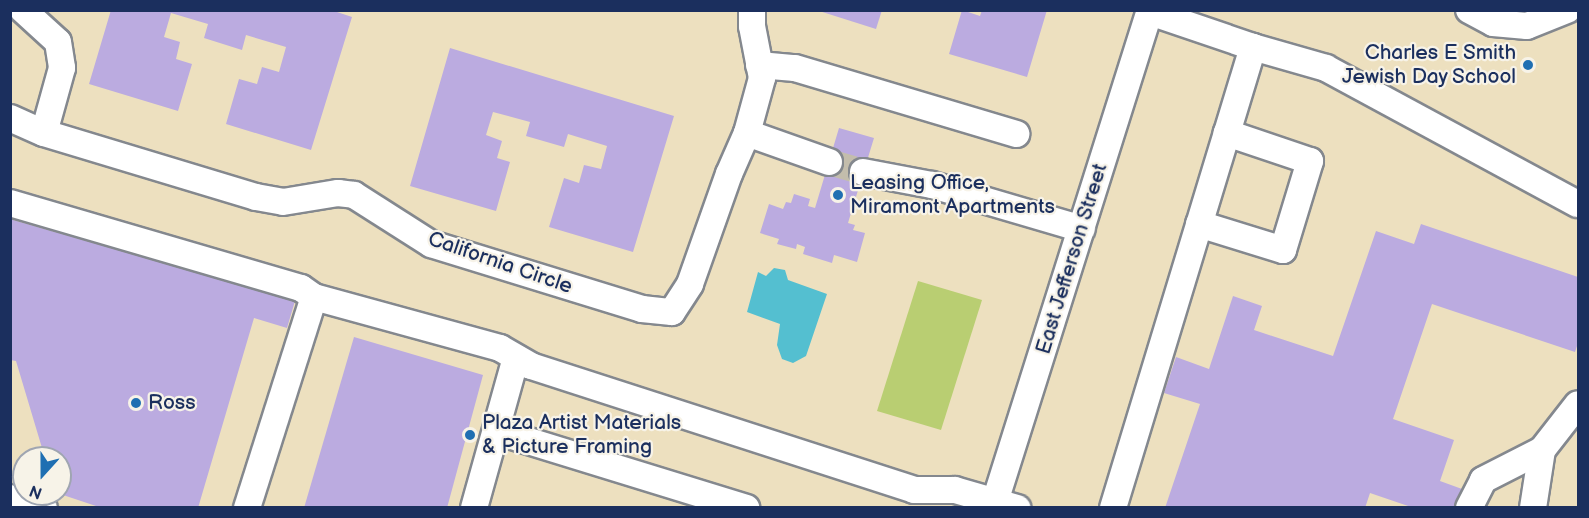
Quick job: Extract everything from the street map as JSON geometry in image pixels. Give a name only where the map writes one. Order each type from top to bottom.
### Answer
[{"type":"street","points":[[23,10],[58,42],[62,68],[44,133]]},
{"type":"street","name":"California Circle","points":[[10,118],[44,133],[274,200],[283,202],[338,193],[354,195],[431,243],[642,309],[672,312],[690,284],[729,174],[747,133],[762,78],[752,10]]},
{"type":"street","points":[[1469,10],[1492,23],[1527,26],[1567,10]]},
{"type":"street","points":[[1150,11],[1253,47],[1326,68],[1578,204]]},
{"type":"street","name":"East Jefferson Street","points":[[1002,505],[1082,229],[1150,11]]},
{"type":"street","points":[[1113,507],[1253,47]]},
{"type":"street","points":[[759,65],[795,68],[1016,134]]},
{"type":"street","points":[[747,133],[829,162]]},
{"type":"street","points":[[1200,224],[1283,250],[1310,161],[1227,133]]},
{"type":"street","points":[[863,172],[932,185],[1082,229]]},
{"type":"street","points":[[10,203],[301,288],[314,297],[500,348],[531,366],[911,499],[949,489],[1002,505]]},
{"type":"street","points":[[247,507],[314,297]]},
{"type":"street","points":[[474,507],[516,358]]},
{"type":"street","points":[[1469,507],[1483,480],[1542,450],[1578,404]]},
{"type":"street","points":[[496,431],[696,500],[746,507]]},
{"type":"street","points":[[1533,507],[1542,450]]},
{"type":"street","points":[[10,498],[44,507]]},
{"type":"green space","points":[[918,281],[982,300],[941,430],[877,411]]},
{"type":"water","points":[[774,268],[785,270],[788,280],[827,294],[806,356],[793,363],[782,359],[777,345],[780,324],[747,312],[758,272],[766,276]]},
{"type":"building","points":[[111,10],[331,10],[352,17],[311,150],[226,124],[239,79],[257,84],[262,67],[279,72],[286,47],[246,35],[242,50],[204,38],[208,24],[171,13],[164,37],[180,42],[176,59],[192,64],[178,111],[89,84]]},
{"type":"building","points":[[816,10],[882,10],[876,29]]},
{"type":"building","points":[[962,10],[980,16],[982,10],[1047,10],[1027,77],[949,54]]},
{"type":"building","points":[[450,48],[674,116],[633,252],[549,227],[564,178],[579,183],[584,165],[601,169],[607,146],[568,134],[564,147],[526,136],[530,122],[493,112],[486,135],[502,141],[497,158],[510,162],[496,211],[410,186]]},
{"type":"building","name":"Leasing Office, Miramont Apartments","points":[[839,128],[874,138],[848,223],[855,225],[853,230],[865,233],[857,262],[834,255],[832,263],[803,254],[805,247],[797,244],[796,249],[777,244],[779,239],[760,233],[769,204],[783,209],[786,202],[791,203],[794,194],[810,199],[808,206],[815,208]]},
{"type":"building","points":[[10,219],[295,301],[287,328],[254,318],[198,508],[102,508],[72,498],[72,446],[41,446],[16,361],[10,360]]},
{"type":"building","points":[[1421,224],[1578,277],[1578,343],[1575,352],[1432,304],[1393,419],[1454,440],[1440,481],[1462,489],[1456,508],[1414,508],[1370,493],[1365,508],[1165,508],[1200,404],[1164,393],[1176,357],[1209,369],[1233,296],[1262,306],[1254,330],[1333,356],[1376,231],[1414,244]]},
{"type":"building","points":[[354,337],[483,375],[447,508],[304,508]]},
{"type":"tunnel","points":[[829,162],[863,172]]},
{"type":"place","name":"Charles E Smith Jewish Day School","points":[[1528,65]]},
{"type":"place","name":"Leasing Office, Miramont Apartments","points":[[838,195]]},
{"type":"place","name":"Ross","points":[[136,403]]},
{"type":"place","name":"Plaza Artist Materials & Picture Framing","points":[[470,435]]}]
